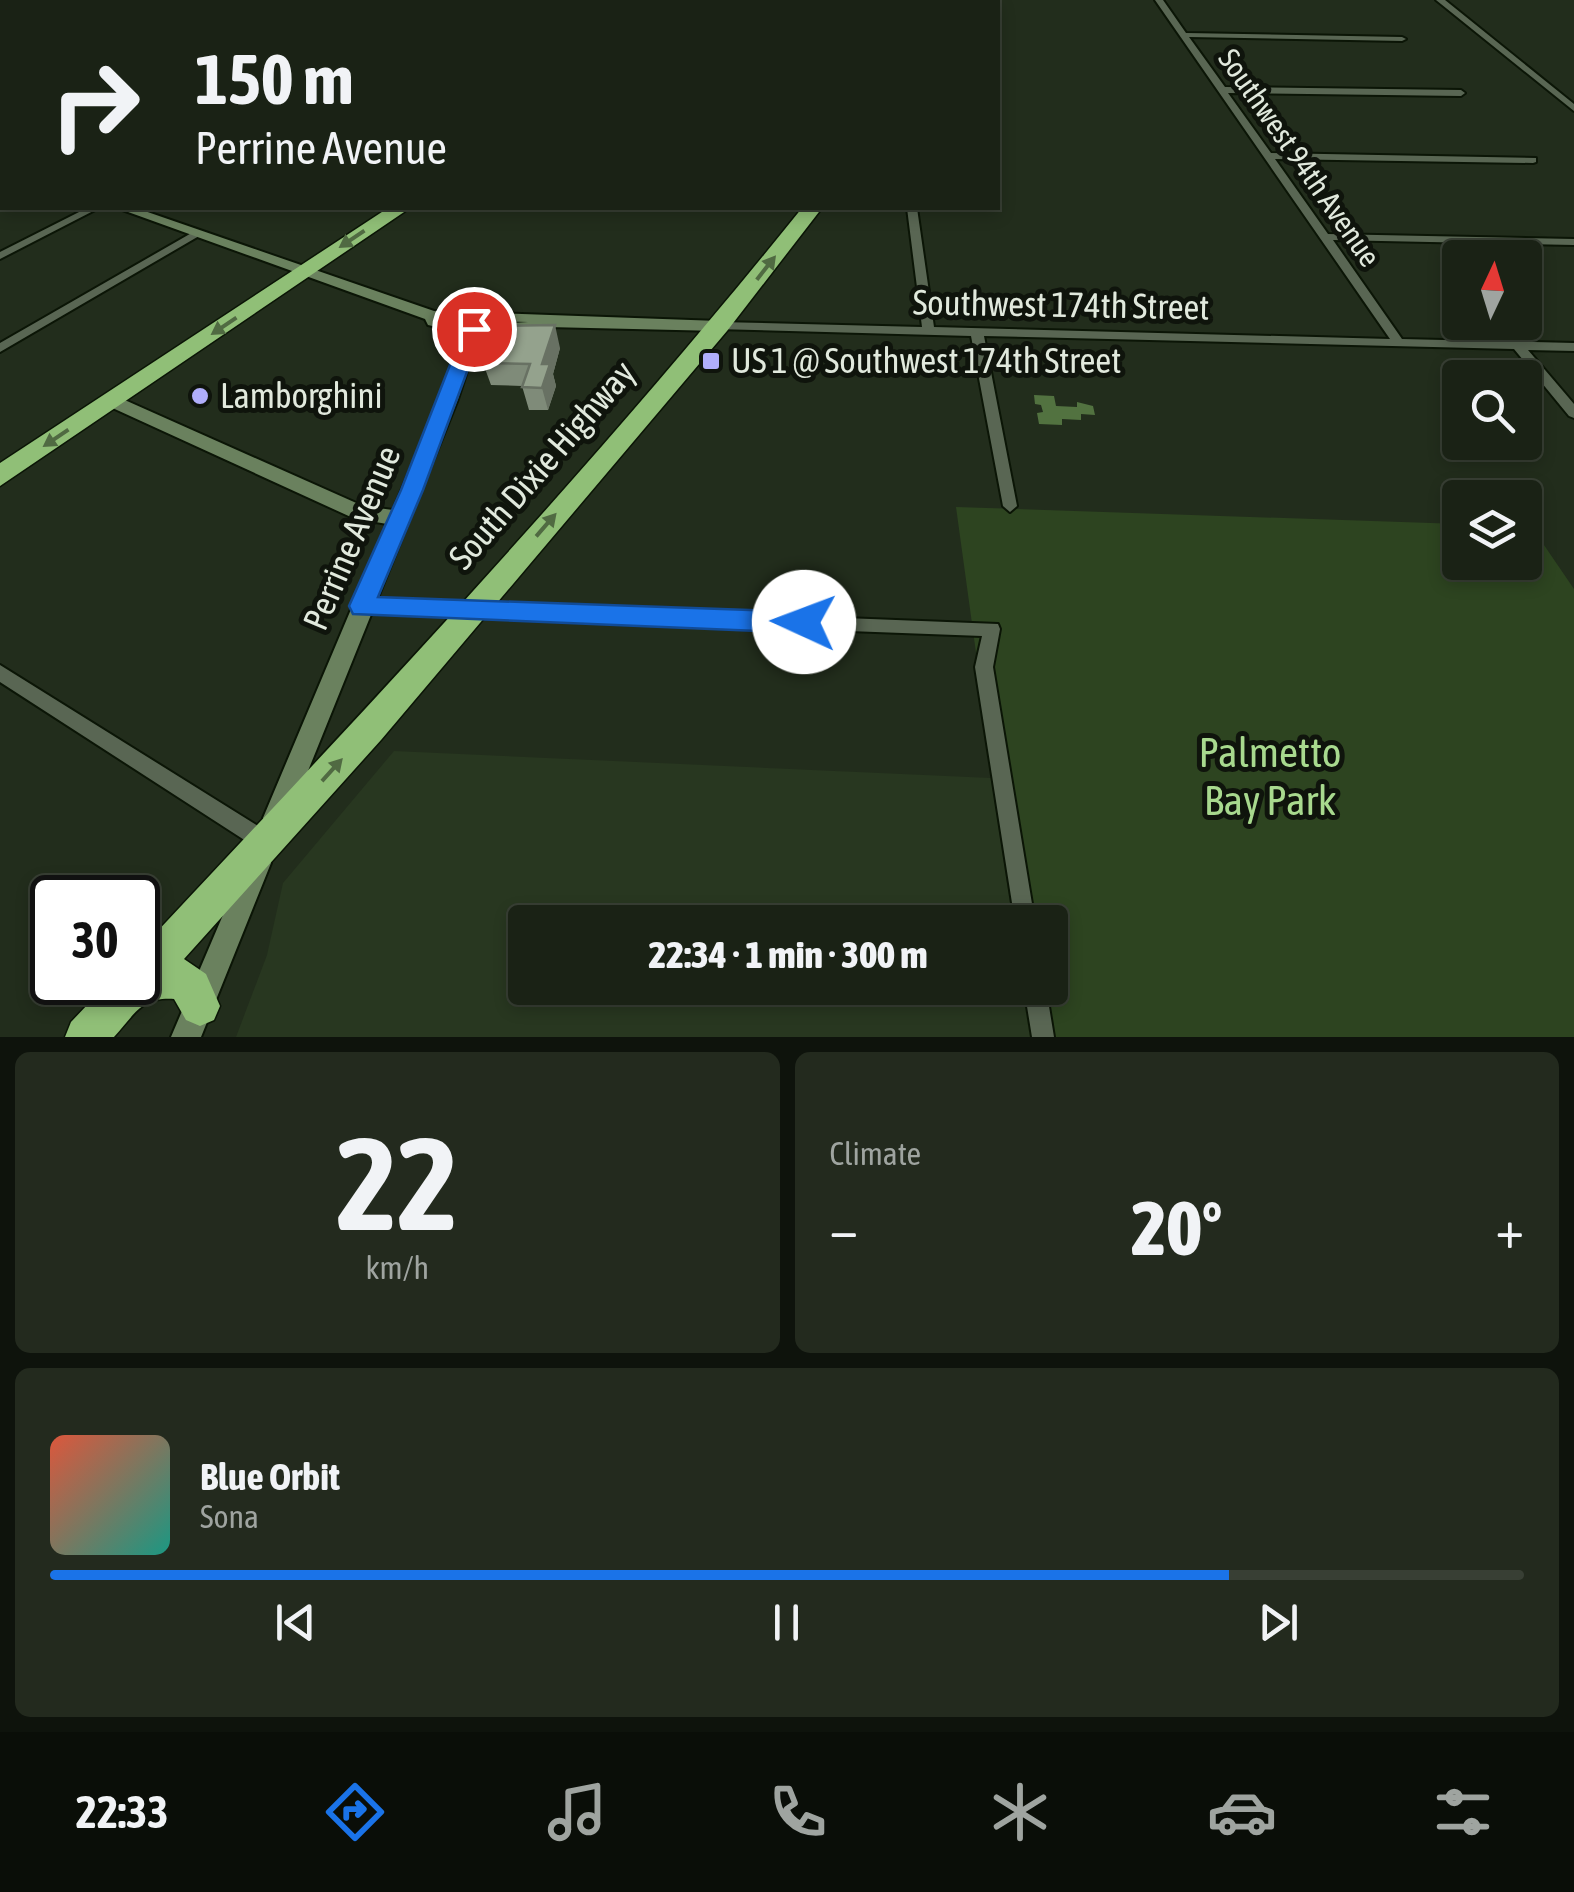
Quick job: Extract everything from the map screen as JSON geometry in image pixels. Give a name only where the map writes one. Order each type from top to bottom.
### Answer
[{"type":"highway","points":[[0,476],[397,210]]},
{"type":"highway","name":"South Dixie Highway","points":[[160,958],[267,843],[719,326],[810,210]]},
{"type":"highway","points":[[160,978],[182,979],[192,988],[193,1021]]},
{"type":"highway","name":"South Dixie Highway","points":[[86,1037],[116,1005]]},
{"type":"street","name":"Southwest 94th Avenue","points":[[1159,0],[1399,343]]},
{"type":"street","points":[[1440,0],[1574,108]]},
{"type":"street","points":[[1182,36],[1402,39]]},
{"type":"street","points":[[1221,90],[1461,94]]},
{"type":"street","points":[[1267,156],[1533,160]]},
{"type":"street","points":[[0,256],[90,210]]},
{"type":"street","name":"Southwest 174th Street","points":[[130,210],[432,316],[434,321],[448,326],[475,322],[516,330],[546,322],[1574,347]]},
{"type":"street","points":[[912,210],[929,332]]},
{"type":"street","points":[[0,348],[196,234]]},
{"type":"street","points":[[1324,237],[1574,242]]},
{"type":"street","name":"Perrine Avenue","points":[[193,1021],[400,518],[475,322]]},
{"type":"street","points":[[977,334],[1010,506]]},
{"type":"street","points":[[1518,346],[1574,413]]},
{"type":"street","points":[[112,401],[360,513],[400,518]]},
{"type":"street","points":[[362,606],[992,629],[984,667],[1022,905]]},
{"type":"street","points":[[0,674],[267,843]]},
{"type":"street","points":[[1038,1005],[1043,1037]]},
{"type":"shaded area","points":[[1034,395],[1054,396],[1056,406],[1077,407],[1077,402],[1093,406],[1095,415],[1081,414],[1081,420],[1062,419],[1062,425],[1039,424],[1037,413],[1043,412],[1041,405],[1035,404]]},
{"type":"shaded area","points":[[394,751],[991,778],[1010,905],[508,905],[508,1005],[1025,1005],[1030,1037],[236,1037],[267,955],[283,883]]},
{"type":"green space","name":"Palmetto Bay Park","points":[[956,507],[1442,523],[1442,580],[1542,580],[1542,542],[1574,589],[1574,1037],[1030,1037],[1025,1005],[1068,1005],[1068,905],[1011,905]]},
{"type":"building","points":[[555,325],[542,364],[550,364],[542,388],[522,387],[530,364],[483,363],[494,326]]},
{"type":"place","name":"US 1 @ Southwest 174th Street","points":[[711,361]]},
{"type":"place","name":"Lamborghini","points":[[200,396]]},
{"type":"route","points":[[474,329],[362,606],[804,622]]}]
